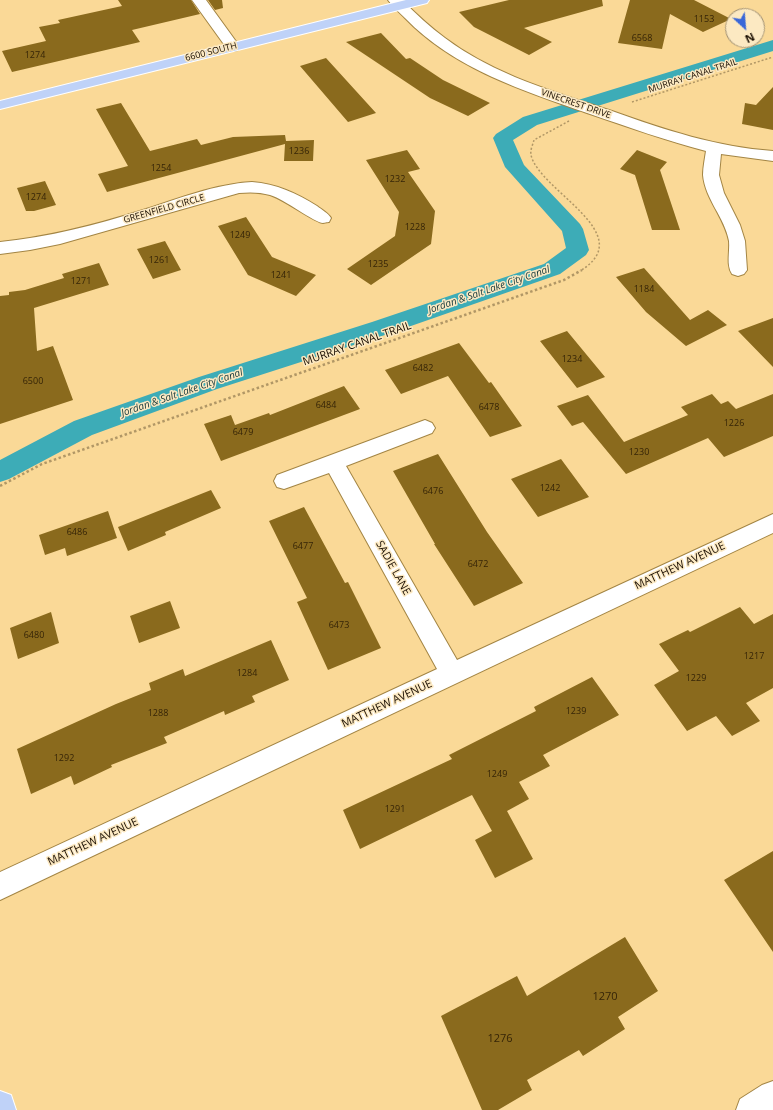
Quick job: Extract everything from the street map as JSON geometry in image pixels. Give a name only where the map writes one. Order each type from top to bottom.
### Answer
[{"type":"main road","name":"6600 SOUTH","points":[[0,104],[233,47],[397,3],[422,0]]},
{"type":"main road","points":[[0,1106],[1,1110]]},
{"type":"street","points":[[199,0],[233,47]]},
{"type":"street","name":"VINECREST DRIVE","points":[[397,3],[431,35],[457,54],[494,74],[591,110],[678,139],[744,154],[773,156]]},
{"type":"street","points":[[714,148],[711,175],[716,193],[734,231],[737,241],[738,270]]},
{"type":"street","name":"GREENFIELD CIRCLE","points":[[0,248],[53,240],[230,190],[249,187],[266,188],[282,192],[323,218]]},
{"type":"street","points":[[284,481],[425,428]]},
{"type":"street","name":"SADIE LANE","points":[[333,462],[452,674]]},
{"type":"street","name":"MATTHEW AVENUE","points":[[0,886],[773,523]]},
{"type":"street","points":[[751,1110],[773,1096]]},
{"type":"path","name":"MURRAY CANAL TRAIL","points":[[629,104],[773,58]]},
{"type":"path","name":"MURRAY CANAL TRAIL","points":[[0,486],[42,464],[564,280],[587,266],[598,255],[599,240],[594,224],[536,169],[530,154],[534,140],[575,118]]},
{"type":"building","points":[[118,0],[191,0],[200,14],[132,30],[140,42],[12,72],[2,51],[46,41],[39,27],[60,23],[58,20],[122,6]]},
{"type":"building","points":[[208,0],[222,0],[223,8],[215,10]]},
{"type":"building","points":[[509,0],[602,0],[603,6],[524,28],[552,42],[529,55],[474,27],[459,12]]},
{"type":"building","points":[[630,0],[694,0],[725,16],[725,22],[703,32],[670,14],[662,49],[618,43]]},
{"type":"building","points":[[381,33],[406,59],[410,58],[443,80],[490,103],[468,116],[430,98],[346,42]]},
{"type":"building","points":[[326,58],[376,113],[348,122],[300,66]]},
{"type":"building","points":[[773,87],[773,130],[742,124],[745,103],[756,105]]},
{"type":"building","points":[[121,103],[150,151],[197,139],[201,145],[233,137],[285,135],[286,141],[314,140],[313,161],[284,161],[285,144],[107,192],[98,174],[128,166],[96,109]]},
{"type":"building","points":[[407,150],[420,169],[408,172],[435,211],[431,244],[371,285],[347,269],[395,236],[399,212],[366,160]]},
{"type":"building","points":[[637,150],[667,162],[660,170],[680,230],[652,230],[635,175],[620,169]]},
{"type":"building","points":[[45,181],[56,205],[34,211],[26,211],[17,188]]},
{"type":"building","points":[[246,217],[272,257],[316,275],[296,296],[248,275],[218,226]]},
{"type":"building","points":[[165,241],[181,270],[153,279],[137,249]]},
{"type":"building","points":[[99,263],[109,285],[34,308],[37,351],[53,346],[73,400],[0,424],[0,296],[9,295],[9,292],[25,290],[64,278],[62,274]]},
{"type":"building","points":[[644,268],[690,320],[708,310],[727,325],[686,346],[646,312],[616,277]]},
{"type":"building","points":[[773,318],[773,367],[738,331]]},
{"type":"building","points":[[567,331],[605,377],[577,388],[540,341]]},
{"type":"building","points":[[459,343],[489,383],[491,382],[522,426],[490,437],[448,376],[401,394],[385,370]]},
{"type":"building","points":[[344,386],[360,409],[221,461],[204,424],[231,415],[235,425],[269,413],[270,415]]},
{"type":"building","points":[[712,394],[721,404],[728,401],[736,409],[773,394],[773,436],[724,457],[708,438],[626,474],[583,422],[572,426],[557,406],[588,395],[624,442],[688,415],[681,407]]},
{"type":"building","points":[[438,454],[487,532],[523,583],[474,606],[434,544],[393,471]]},
{"type":"building","points":[[561,459],[589,497],[538,517],[511,479]]},
{"type":"building","points":[[211,490],[221,508],[165,532],[166,535],[128,551],[118,527]]},
{"type":"building","points":[[304,507],[345,583],[348,582],[381,648],[328,670],[297,602],[307,598],[269,521]]},
{"type":"building","points":[[108,511],[117,538],[67,556],[65,548],[45,555],[39,535]]},
{"type":"building","points":[[170,601],[180,628],[139,643],[130,616]]},
{"type":"building","points":[[740,607],[754,624],[773,614],[773,688],[746,703],[760,721],[732,736],[716,716],[687,731],[654,685],[679,671],[659,644],[688,630],[690,632]]},
{"type":"building","points":[[51,612],[59,643],[18,659],[10,628]]},
{"type":"building","points":[[271,640],[289,680],[252,696],[255,702],[225,715],[224,711],[164,737],[167,743],[111,765],[112,767],[74,785],[71,776],[31,794],[17,749],[116,704],[151,690],[149,683],[183,669],[185,676]]},
{"type":"building","points":[[592,677],[619,715],[543,755],[550,766],[519,782],[529,799],[507,811],[533,859],[495,878],[475,840],[492,831],[472,795],[360,849],[343,810],[452,759],[449,755],[536,711],[534,707]]},
{"type":"building","points":[[773,851],[773,952],[724,880]]},
{"type":"building","points":[[625,937],[658,991],[618,1017],[625,1029],[583,1056],[579,1050],[527,1080],[532,1090],[498,1110],[482,1110],[441,1016],[517,976],[527,996]]},
{"type":"waterway","name":"Jordan & Salt Lake City Canal","points":[[0,472],[83,428],[208,383],[380,328],[552,269],[578,250],[572,229],[515,167],[503,138],[530,121],[773,45]]}]
